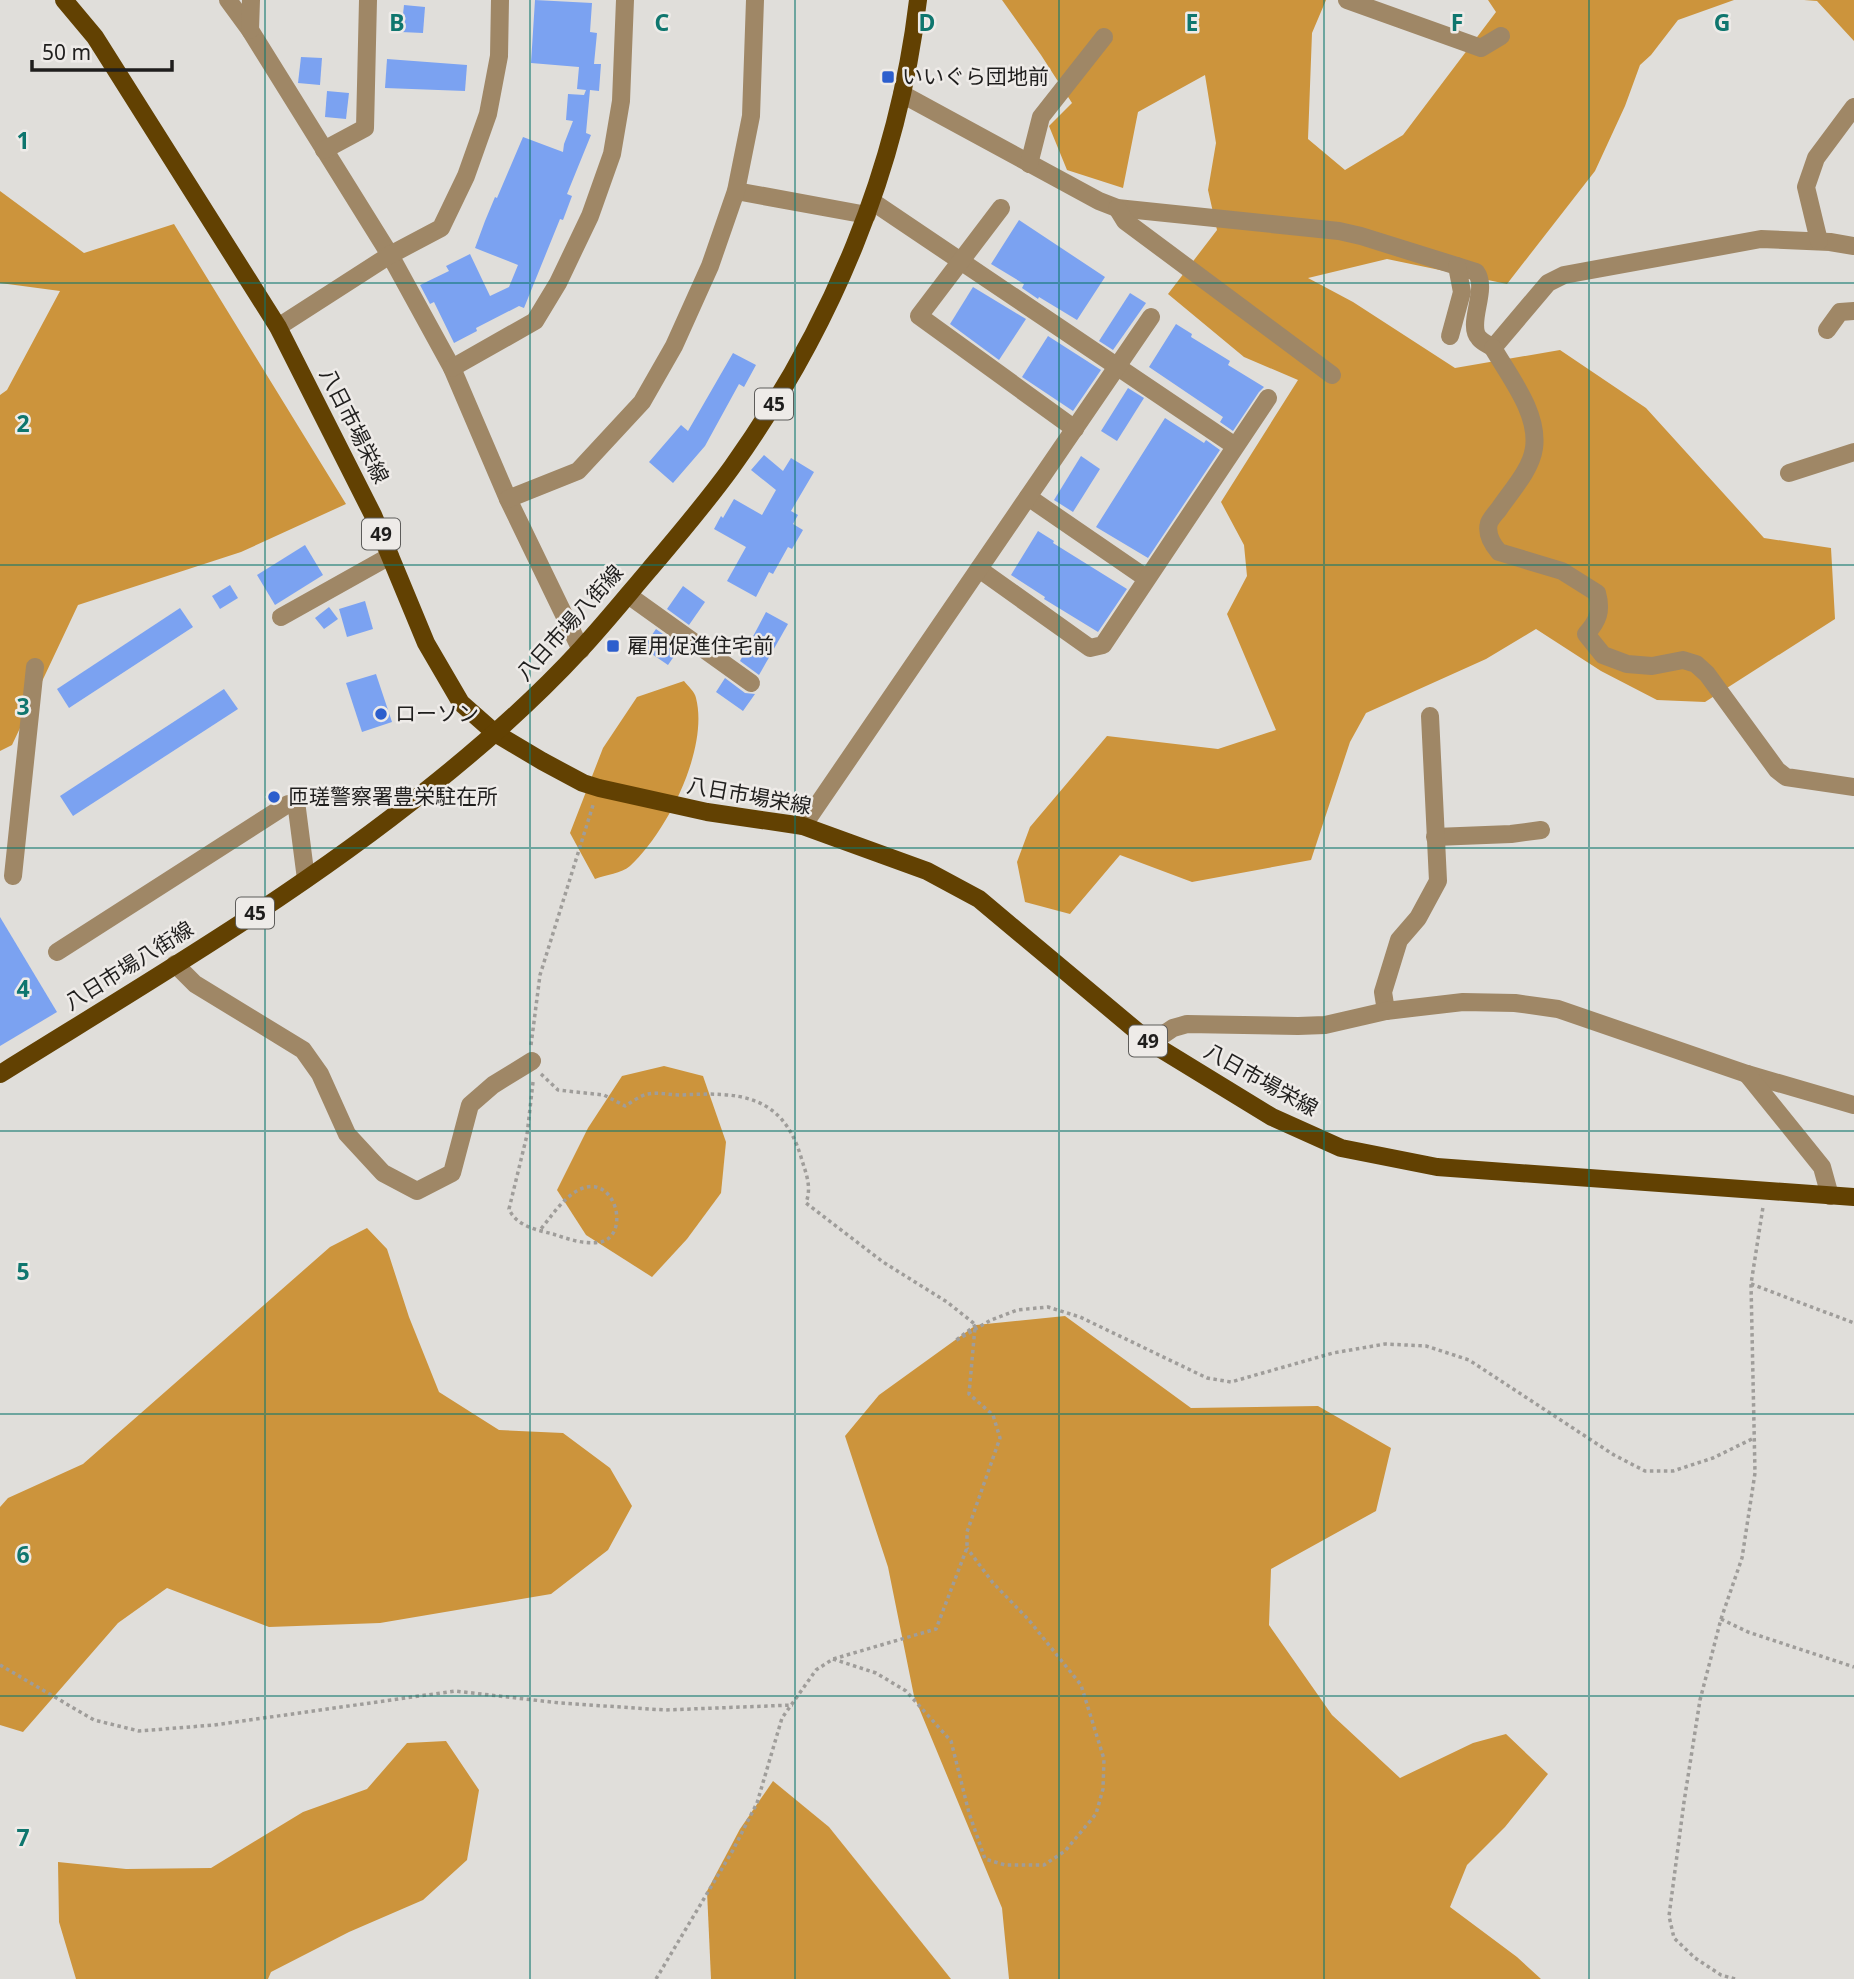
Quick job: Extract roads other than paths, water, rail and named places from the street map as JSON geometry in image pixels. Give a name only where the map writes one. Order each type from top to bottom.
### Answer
[{"type":"main road","name":"八日市場栄線","points":[[64,0],[95,37],[278,327],[373,514],[425,643],[461,703],[495,733],[583,783],[707,812],[803,826],[927,871],[979,899],[1151,1043],[1272,1117],[1341,1148],[1437,1167],[1854,1197]]},
{"type":"main road","name":"八日市場八街線","points":[[1,1070],[175,964],[306,879],[428,789],[495,733],[581,650],[731,468],[775,402],[808,345],[842,279],[870,208],[902,94],[918,0]]},
{"type":"street","points":[[228,0],[250,30],[390,255],[452,368],[508,499],[581,650]]},
{"type":"street","points":[[250,30],[251,0]]},
{"type":"street","points":[[324,150],[365,128],[368,0]]},
{"type":"street","points":[[278,327],[390,255],[441,228],[466,176],[488,114],[499,56],[500,0]]},
{"type":"street","points":[[452,368],[535,321],[558,283],[590,216],[612,154],[621,101],[625,0]]},
{"type":"street","points":[[508,499],[578,471],[642,402],[674,346],[710,265],[736,191],[751,116],[755,0]]},
{"type":"street","points":[[1347,0],[1481,48],[1501,36]]},
{"type":"street","points":[[1029,164],[1041,117],[1104,37]]},
{"type":"street","points":[[902,94],[1029,164],[1117,208],[1339,231],[1476,272],[1479,277],[1475,332],[1479,339],[1493,348],[1527,408],[1535,447],[1529,465],[1490,522],[1492,544],[1499,552],[1562,571],[1597,593],[1601,608],[1594,625],[1586,634],[1603,655],[1627,664],[1652,666],[1683,660],[1696,664],[1707,674],[1777,770],[1786,777],[1854,786]]},
{"type":"street","points":[[1819,241],[1805,187],[1816,158],[1854,107]]},
{"type":"street","points":[[736,191],[870,208],[960,262],[1235,446]]},
{"type":"street","points":[[1001,208],[919,316],[1075,429]]},
{"type":"street","points":[[1117,208],[1125,221],[1332,375]]},
{"type":"street","points":[[1493,348],[1548,283],[1564,275],[1761,239],[1819,241],[1854,246]]},
{"type":"street","points":[[1450,336],[1462,292],[1457,266]]},
{"type":"street","points":[[1827,330],[1840,312],[1854,312]]},
{"type":"street","points":[[803,826],[1151,317]]},
{"type":"street","points":[[979,569],[1090,648],[1103,645],[1268,398]]},
{"type":"street","points":[[1788,473],[1854,452]]},
{"type":"street","points":[[1028,497],[1146,578]]},
{"type":"street","points":[[281,617],[390,556]]},
{"type":"street","points":[[628,594],[751,683]]},
{"type":"street","points":[[13,876],[35,667]]},
{"type":"street","points":[[1386,1011],[1383,992],[1399,940],[1418,918],[1438,881],[1430,716]]},
{"type":"street","points":[[57,952],[288,804],[298,809],[306,879]]},
{"type":"street","points":[[1435,837],[1541,830]]},
{"type":"street","points":[[175,964],[195,984],[303,1050],[320,1074],[347,1134],[383,1173],[417,1191],[452,1173],[470,1104],[493,1085],[533,1063]]},
{"type":"street","points":[[1151,1043],[1173,1028],[1187,1024],[1325,1025],[1386,1011],[1464,1002],[1515,1003],[1558,1009],[1747,1074],[1854,1105]]},
{"type":"street","points":[[1747,1074],[1822,1167],[1830,1196]]},
{"type":"place","name":"いいぐら団地前","points":[[888,77]]},
{"type":"place","name":"雇用促進住宅前","points":[[613,646]]},
{"type":"place","name":"ローソン","points":[[381,714]]},
{"type":"place","name":"匝瑳警察署豊栄駐在所","points":[[274,797]]}]
